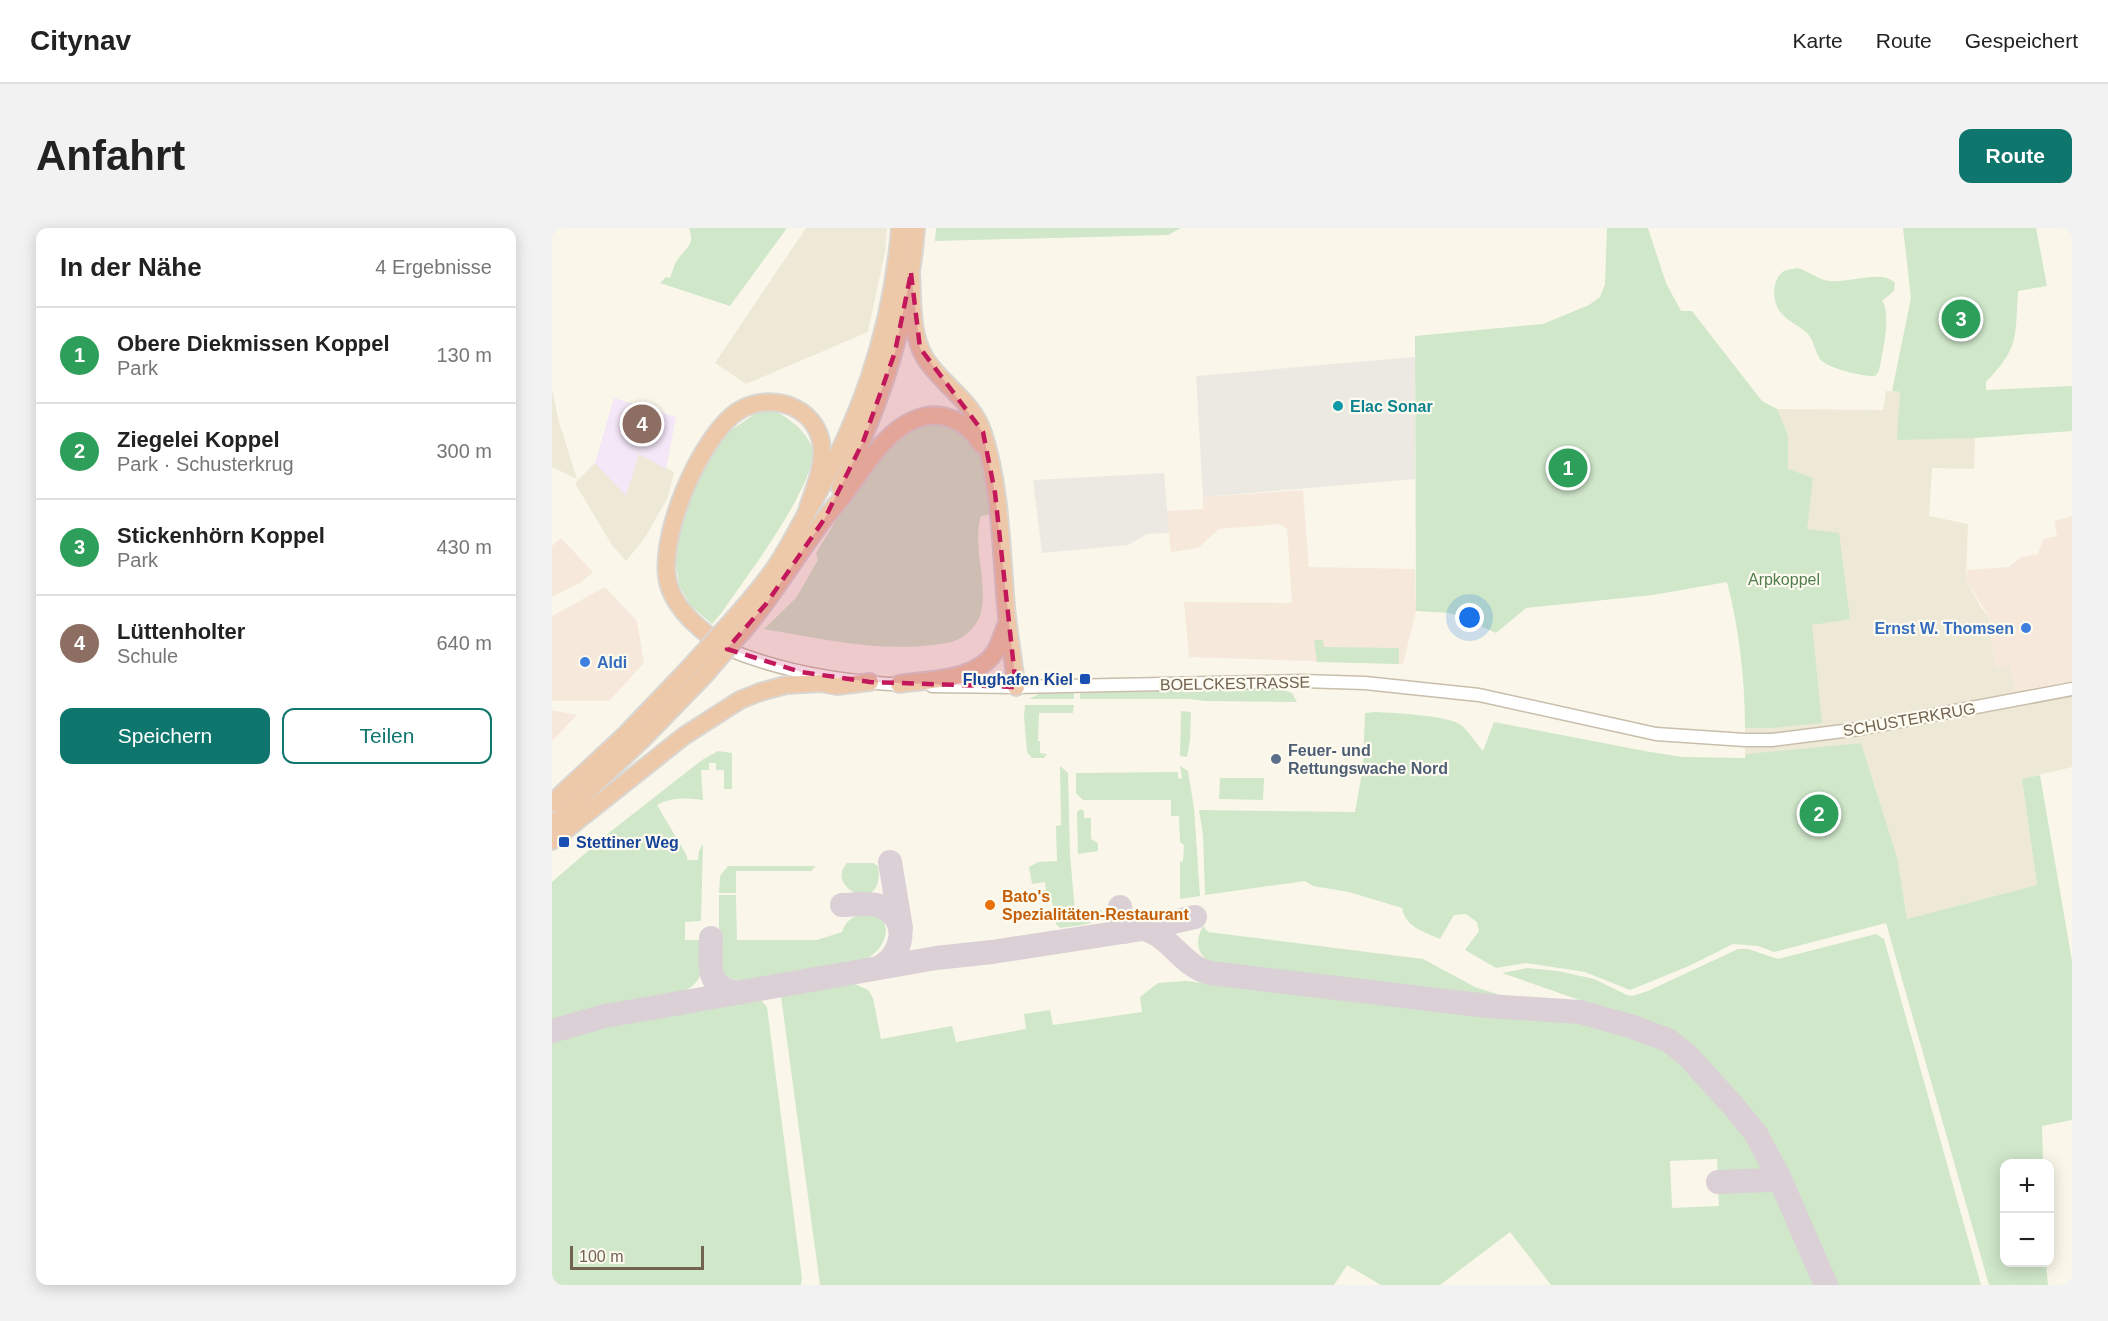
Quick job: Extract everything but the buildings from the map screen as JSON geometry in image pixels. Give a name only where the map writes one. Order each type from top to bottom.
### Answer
[{"type":"highway","points":[[552,825],[642,740],[704,676],[777,565],[825,483],[845,443],[867,389],[879,350],[892,287],[900,228]]},
{"type":"highway","points":[[825,518],[863,442],[895,352],[911,273],[916,228]]},
{"type":"highway","points":[[911,273],[914,327],[920,348],[927,360],[960,396],[983,432],[995,493],[1007,622],[1016,687]]},
{"type":"highway","points":[[725,648],[689,618],[675,600],[666,574],[666,550],[675,516],[696,467],[717,433],[734,414],[751,405],[777,402],[798,410],[815,425],[820,438],[821,465],[806,515]]},
{"type":"highway","points":[[552,803],[626,734],[689,668],[766,604],[825,518],[881,447],[898,430],[914,420],[933,416],[958,421],[974,433],[990,460]]},
{"type":"highway","points":[[899,684],[960,676],[976,670],[994,653],[1007,622]]},
{"type":"highway","points":[[552,841],[684,736],[740,700],[780,686],[802,683],[837,686],[870,682]]},
{"type":"street","name":"BOELCKESTRASSE","points":[[725,648],[755,660],[801,672],[899,684],[1016,687],[1302,681],[1365,683],[1479,695],[1656,734],[1745,740]]},
{"type":"street","name":"SCHUSTERKRUG","points":[[1745,740],[1772,740],[1859,729],[2072,689]]},
{"type":"highlighted area","points":[[911,273],[920,348],[983,432],[995,493],[1016,687],[870,682],[801,672],[727,649],[766,604],[825,518],[863,442],[895,352]]},
{"type":"shaded area","points":[[806,228],[887,228],[885,252],[868,332],[746,384],[715,363]]},
{"type":"shaded area","points":[[1415,357],[1415,479],[1203,497],[1196,376]]},
{"type":"shaded area","points":[[552,389],[559,422],[577,479],[552,467]]},
{"type":"shaded area","points":[[1886,391],[1900,392],[1898,439],[1975,438],[1974,469],[1932,468],[1929,516],[1968,524],[1966,580],[1989,617],[1995,667],[2010,666],[2016,691],[2072,682],[2072,767],[2022,779],[2037,885],[1907,919],[1897,857],[1861,743],[1745,755],[1745,728],[1774,728],[1811,625],[1850,618],[1806,529],[1813,479],[1788,469],[1788,435],[1777,409],[1883,410]]},
{"type":"shaded area","points":[[614,398],[676,417],[666,469],[639,454],[626,496],[595,463]]},
{"type":"shaded area","points":[[639,454],[674,472],[668,497],[644,539],[626,561],[612,545],[575,483],[595,463],[626,495]]},
{"type":"shaded area","points":[[1164,473],[1169,533],[1147,534],[1128,545],[1042,553],[1033,480]]},
{"type":"shaded area","points":[[1303,490],[1309,567],[1415,569],[1416,611],[1403,664],[1189,657],[1184,602],[1292,603],[1287,529],[1280,524],[1219,529],[1198,548],[1171,552],[1166,511],[1203,509],[1203,497]]},
{"type":"shaded area","points":[[2072,516],[2072,682],[2016,691],[2010,666],[1995,668],[1989,617],[1966,580],[1967,570],[2009,567],[2021,557],[2038,554],[2043,539],[2057,536],[2054,521]]},
{"type":"shaded area","points":[[561,538],[593,572],[580,583],[552,597],[552,546]]},
{"type":"shaded area","points":[[605,587],[637,621],[644,663],[609,701],[552,701],[552,616]]},
{"type":"shaded area","points":[[552,710],[577,715],[552,741]]},
{"type":"green space","points":[[689,228],[787,228],[730,306],[660,283],[666,277],[670,278],[677,261],[691,242]]},
{"type":"green space","points":[[936,228],[1181,228],[1168,235],[935,241]]},
{"type":"green space","name":"Arpkoppel","points":[[1607,228],[1648,228],[1666,283],[1681,311],[1692,311],[1762,401],[1777,409],[1788,435],[1788,469],[1813,478],[1807,529],[1839,533],[1850,619],[1812,625],[1822,723],[1774,728],[1745,728],[1740,654],[1727,582],[1653,595],[1526,608],[1496,633],[1450,613],[1416,611],[1415,336],[1543,324],[1589,305],[1600,297],[1605,284]]},
{"type":"green space","points":[[1903,228],[2036,228],[2047,286],[2018,291],[2014,341],[2005,359],[1986,382],[1986,390],[2072,386],[2072,431],[1975,438],[1897,440],[1900,392],[1892,391],[1911,298]]},
{"type":"green space","points":[[1798,268],[1824,280],[1842,281],[1881,277],[1895,283],[1894,291],[1882,301],[1886,315],[1885,334],[1879,371],[1875,376],[1848,372],[1826,364],[1820,358],[1807,333],[1787,319],[1778,309],[1774,291],[1777,280],[1784,271]]},
{"type":"green space","points":[[759,411],[779,414],[798,427],[812,448],[811,463],[793,506],[778,531],[712,624],[691,606],[679,585],[676,563],[677,540],[692,492],[724,435]]},
{"type":"green space","points":[[927,421],[960,427],[977,445],[985,466],[991,514],[981,516],[979,528],[983,600],[976,623],[963,637],[952,642],[901,647],[832,641],[764,629],[796,598],[818,560],[816,553],[846,504],[894,440]]},
{"type":"green space","points":[[1314,640],[1323,640],[1324,647],[1399,648],[1399,664],[1317,662]]},
{"type":"green space","points":[[1279,688],[1292,693],[1297,702],[1080,699],[1080,693]]},
{"type":"green space","points":[[1074,693],[1074,699],[1029,699],[1039,694]]},
{"type":"green space","points":[[1025,705],[1074,705],[1073,713],[1039,713],[1038,741],[1040,741],[1040,753],[1047,754],[1044,758],[1032,758],[1027,752]]},
{"type":"green space","points":[[1181,711],[1191,712],[1187,757],[1180,756]]},
{"type":"green space","points":[[1365,713],[1420,715],[1454,722],[1464,728],[1483,751],[1494,722],[1683,757],[1746,758],[1747,754],[1861,743],[1897,857],[1907,919],[2037,885],[2022,779],[2040,775],[2072,961],[2072,1120],[2042,1126],[2043,1159],[2000,1159],[2000,1267],[2046,1267],[2048,1285],[1989,1285],[1886,923],[1774,952],[1758,946],[1733,944],[1689,966],[1630,990],[1585,972],[1526,963],[1496,968],[1465,950],[1479,931],[1477,922],[1466,914],[1454,915],[1440,939],[1411,924],[1402,908],[1349,892],[1313,886],[1305,881],[1205,895],[1203,835],[1199,810],[1355,812],[1363,767]]},
{"type":"green space","points":[[718,751],[732,753],[732,789],[724,789],[724,770],[716,770],[716,763],[709,763],[709,770],[701,770],[703,800],[679,799],[657,805],[687,856],[687,860],[698,860],[703,844],[701,921],[685,922],[685,940],[702,940],[702,970],[697,981],[685,991],[574,1013],[552,1020],[552,882],[610,832],[702,760]]},
{"type":"green space","points":[[1060,766],[1068,773],[1070,854],[1075,913],[1102,910],[1097,920],[1060,928],[1056,924],[1051,896],[1044,897],[1045,882],[1032,884],[1029,867],[1038,862],[1057,861],[1056,826],[1061,825]]},
{"type":"green space","points":[[1180,766],[1188,771],[1194,808],[1200,896],[1180,899],[1180,862],[1183,861],[1184,845],[1180,842],[1179,816],[1171,816],[1171,800],[1083,800],[1076,793],[1076,773],[1178,772],[1178,779],[1182,778]]},
{"type":"green space","points":[[1220,778],[1264,778],[1263,800],[1219,799]]},
{"type":"green space","points":[[1081,809],[1084,811],[1084,818],[1091,818],[1091,839],[1098,843],[1098,851],[1078,854],[1077,812]]},
{"type":"green space","points":[[847,863],[873,863],[878,866],[878,882],[873,891],[865,894],[848,889],[843,881],[842,872]]},
{"type":"green space","points":[[728,866],[816,866],[811,871],[736,871],[736,893],[719,893],[720,876]]},
{"type":"green space","points":[[719,895],[736,895],[737,940],[817,940],[842,932],[847,923],[863,914],[872,914],[880,918],[885,924],[886,933],[878,950],[860,962],[738,981],[726,976],[719,966]]},
{"type":"green space","points":[[1203,926],[1208,932],[1423,959],[1475,987],[1497,994],[1497,998],[1212,963],[1203,956],[1198,947]]},
{"type":"green space","points":[[1876,934],[1884,939],[1981,1285],[1836,1285],[1787,1175],[1762,1130],[1694,1050],[1672,1034],[1657,1027],[1502,973],[1527,968],[1558,971],[1594,979],[1632,996],[1648,991],[1738,949],[1748,949],[1778,959]]},
{"type":"green space","points":[[1186,981],[1512,1019],[1580,1020],[1656,1044],[1675,1055],[1736,1120],[1765,1167],[1761,1173],[1718,1177],[1717,1159],[1670,1161],[1672,1208],[1719,1206],[1718,1188],[1755,1185],[1775,1188],[1817,1285],[1551,1285],[1510,1232],[1440,1285],[1381,1285],[1347,1265],[1334,1285],[820,1285],[781,996],[853,983],[868,990],[873,998],[881,1039],[952,1026],[956,1042],[1026,1029],[1024,1014],[1050,1010],[1053,1025],[1142,1012],[1140,997],[1158,983]]},
{"type":"green space","points":[[760,999],[767,1007],[801,1285],[552,1285],[552,1043],[629,1022]]},
{"type":"taxiway","points":[[890,862],[901,928]]},
{"type":"taxiway","points":[[842,905],[880,906],[896,919],[900,928],[898,946],[894,955],[878,968]]},
{"type":"taxiway","points":[[1120,907],[1124,932]]},
{"type":"taxiway","points":[[552,1031],[605,1016],[936,958],[992,952],[1142,929],[1195,917]]},
{"type":"taxiway","points":[[1142,929],[1160,936],[1191,964],[1210,973],[1488,1006],[1580,1012],[1630,1026],[1668,1040],[1688,1056],[1756,1134],[1779,1177],[1826,1285]]},
{"type":"taxiway","points":[[711,938],[711,966],[715,980],[719,986],[738,993]]},
{"type":"taxiway","points":[[1718,1182],[1771,1180],[1779,1177]]},
{"type":"place","name":"Stickenhörn Koppel","points":[[1961,319]]},
{"type":"place","name":"Elac Sonar","points":[[1338,406]]},
{"type":"place","name":"Lüttenholter","points":[[642,424]]},
{"type":"place","name":"Obere Diekmissen Koppel","points":[[1568,468]]},
{"type":"place","name":"Ernst W. Thomsen","points":[[2026,628]]},
{"type":"place","name":"Aldi","points":[[585,662]]},
{"type":"place","name":"Flughafen Kiel","points":[[1085,679]]},
{"type":"place","name":"Feuer- und Rettungswache Nord","points":[[1276,759]]},
{"type":"place","name":"Ziegelei Koppel","points":[[1819,814]]},
{"type":"place","name":"Stettiner Weg","points":[[564,842]]},
{"type":"place","name":"Bato's Spezialitäten-Restaurant","points":[[990,905]]}]
